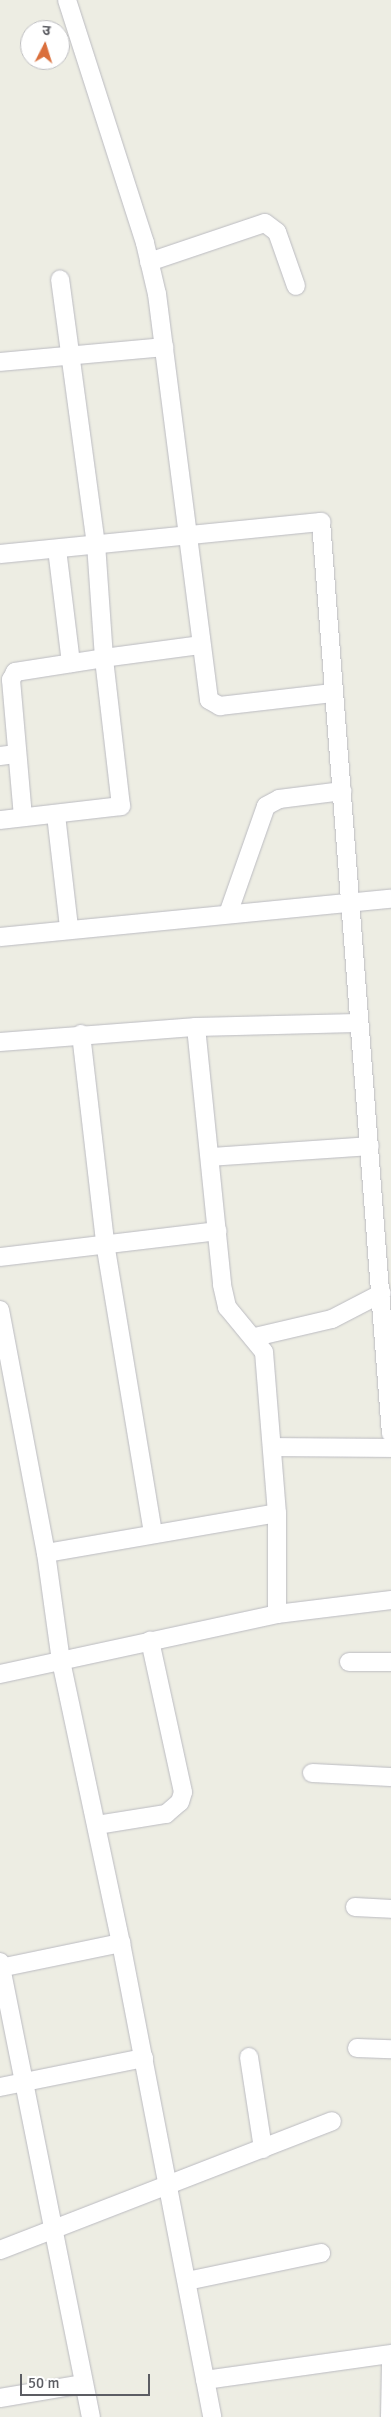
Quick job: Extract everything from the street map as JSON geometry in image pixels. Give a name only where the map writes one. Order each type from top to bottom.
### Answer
[{"type":"street","points":[[67,0],[150,262],[164,347],[207,693],[214,704],[332,693]]},
{"type":"street","points":[[150,262],[264,223],[278,232],[296,286]]},
{"type":"street","points":[[0,820],[121,806],[104,658],[96,545],[60,278]]},
{"type":"street","points":[[0,362],[164,347]]},
{"type":"street","points":[[0,554],[321,522],[332,693],[354,903],[357,1023],[370,1146],[385,1248],[382,1293],[391,1432]]},
{"type":"street","points":[[57,548],[71,663]]},
{"type":"street","points":[[23,816],[8,755],[11,680],[15,672],[200,645]]},
{"type":"street","points":[[228,914],[266,806],[279,799],[342,792]]},
{"type":"street","points":[[56,815],[69,928]]},
{"type":"street","points":[[0,937],[69,928],[391,899]]},
{"type":"street","points":[[0,1042],[81,1034],[196,1027],[357,1023]]},
{"type":"street","points":[[196,1027],[217,1231],[227,1307],[237,1323],[255,1337],[264,1352],[274,1448],[277,1513],[277,1614]]},
{"type":"street","points":[[81,1034],[105,1243],[153,1533]]},
{"type":"street","points":[[210,1157],[370,1146]]},
{"type":"street","points":[[0,1257],[217,1231]]},
{"type":"street","points":[[255,1337],[332,1319],[382,1293]]},
{"type":"street","points":[[0,1310],[46,1553],[61,1661],[97,1825],[144,2058],[212,2417]]},
{"type":"street","points":[[274,1448],[391,1448]]},
{"type":"street","points":[[46,1553],[277,1513]]},
{"type":"street","points":[[0,1674],[277,1614],[391,1600]]},
{"type":"street","points":[[97,1825],[166,1814],[180,1802],[183,1792],[150,1641]]},
{"type":"street","points":[[349,1662],[391,1662]]},
{"type":"street","points":[[312,1773],[391,1777]]},
{"type":"street","points":[[355,1907],[391,1909]]},
{"type":"street","points":[[91,2417],[56,2230],[0,1966],[121,1943]]},
{"type":"street","points":[[357,2048],[391,2049]]},
{"type":"street","points":[[250,2057],[264,2149]]},
{"type":"street","points":[[0,2087],[144,2058]]},
{"type":"street","points":[[0,2250],[56,2230],[332,2121]]},
{"type":"street","points":[[187,2281],[321,2253]]},
{"type":"street","points":[[205,2380],[391,2354]]},
{"type":"street","points":[[390,2417],[391,2362]]},
{"type":"street","points":[[0,2398],[84,2384]]}]
